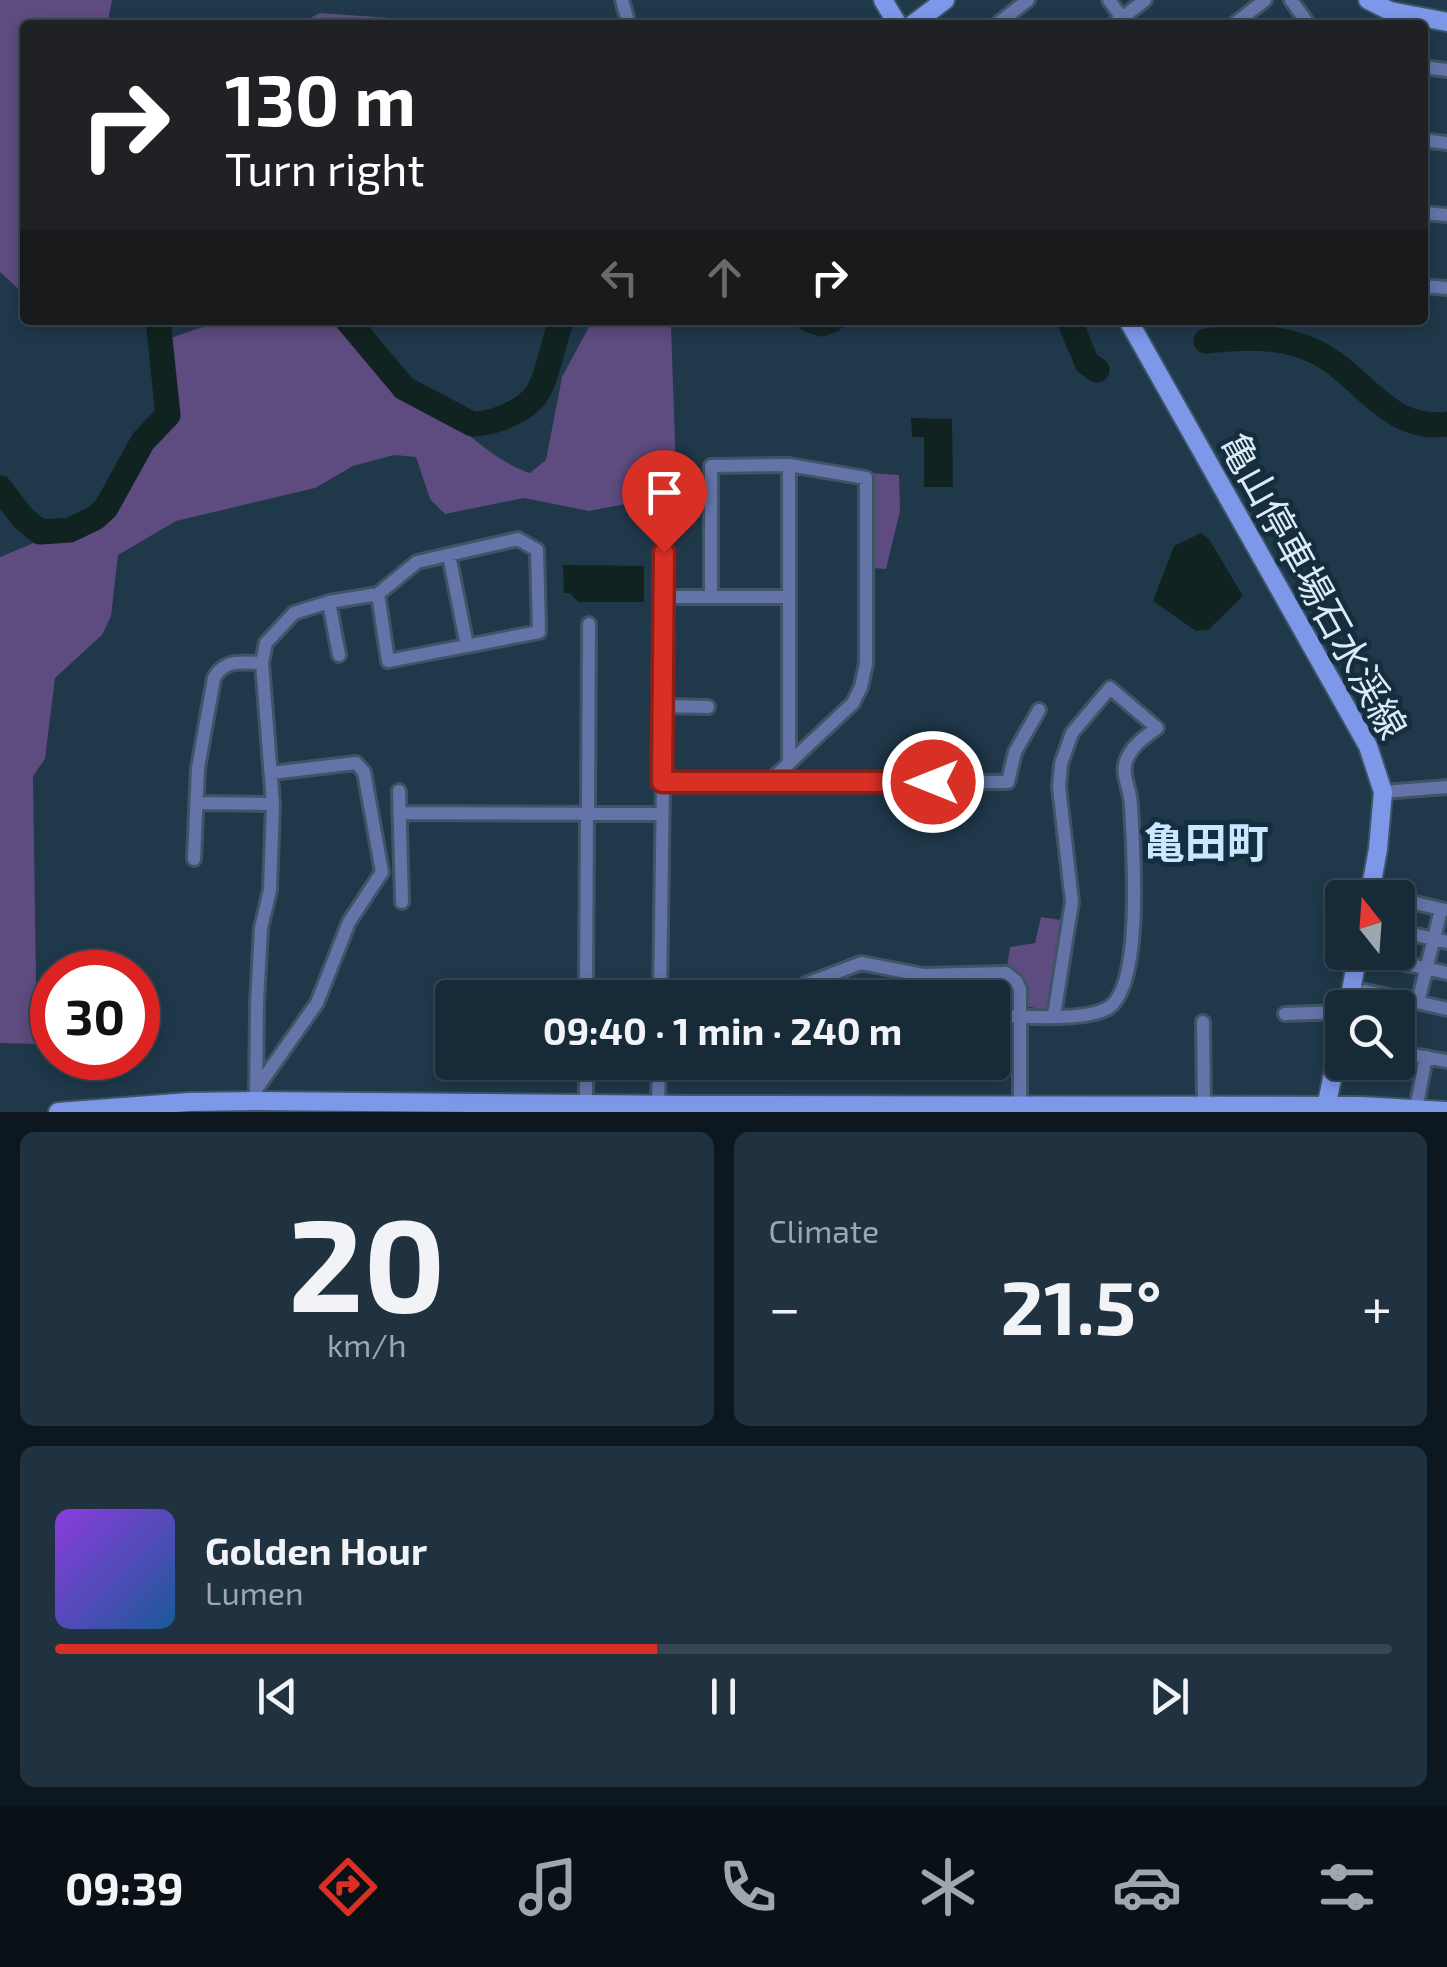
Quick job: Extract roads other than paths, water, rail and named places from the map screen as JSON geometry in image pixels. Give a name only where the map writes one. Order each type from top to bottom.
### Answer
[{"type":"street","points":[[919,20],[945,0]]},
{"type":"street","points":[[1002,20],[1028,0]]},
{"type":"street","points":[[1118,20],[1145,0]]},
{"type":"street","points":[[1239,20],[1264,0]]},
{"type":"street","points":[[1290,0],[1305,20]]},
{"type":"street","points":[[1368,0],[1390,11],[1447,22]]},
{"type":"street","name":"亀山停車場石水渓線","points":[[1131,325],[1368,746],[1383,792],[1372,880]]},
{"type":"street","points":[[789,465],[789,762]]},
{"type":"street","points":[[711,597],[711,466],[789,465],[866,478],[866,664],[861,688],[854,703],[769,782]]},
{"type":"street","points":[[255,1095],[262,928],[270,890],[273,804],[262,663],[266,643],[294,613],[329,602],[378,594],[417,562],[518,539],[537,550],[539,632],[388,661],[378,594]]},
{"type":"street","points":[[660,980],[664,552]]},
{"type":"street","points":[[449,555],[467,646]]},
{"type":"street","points":[[664,597],[789,597]]},
{"type":"street","points":[[329,602],[339,655]]},
{"type":"street","points":[[586,980],[589,624]]},
{"type":"street","points":[[194,859],[198,768],[214,678],[230,663],[262,663]]},
{"type":"street","points":[[1010,1016],[1054,1015],[1099,1012],[1115,1002],[1123,988],[1137,896],[1132,801],[1125,762],[1136,744],[1157,728],[1110,688],[1072,734],[1062,764],[1059,787],[1072,902],[1054,1015]]},
{"type":"street","points":[[663,706],[708,707]]},
{"type":"street","points":[[662,782],[1008,782],[1015,752],[1039,710]]},
{"type":"street","points":[[255,1095],[317,1003],[350,922],[382,872],[364,772],[356,763],[271,773]]},
{"type":"street","points":[[1383,792],[1447,787]]},
{"type":"street","points":[[399,791],[402,902]]},
{"type":"street","points":[[197,802],[273,804]]},
{"type":"street","points":[[399,813],[662,814]]},
{"type":"street","points":[[1415,903],[1444,910],[1440,941],[1415,996]]},
{"type":"street","points":[[1415,935],[1440,941]]},
{"type":"street","points":[[817,980],[861,964],[923,975],[1006,973],[1016,981],[1021,1016],[1020,1106]]},
{"type":"street","points":[[1415,966],[1447,972]]},
{"type":"street","points":[[1415,1001],[1447,1009]]},
{"type":"street","points":[[1285,1014],[1325,1011]]},
{"type":"street","points":[[1203,1022],[1204,1107]]},
{"type":"street","points":[[1415,1055],[1447,1061]]},
{"type":"street","points":[[1416,1109],[1426,1057]]},
{"type":"street","points":[[586,1080],[586,1104]]},
{"type":"street","points":[[658,1105],[659,1080]]},
{"type":"street","points":[[1326,1109],[1332,1080]]},
{"type":"street","points":[[58,1112],[134,1110],[255,1095],[363,1107],[586,1104],[690,1109],[1020,1106],[1447,1111]]},
{"type":"waterway","points":[[0,488],[23,518],[40,532],[70,530],[106,508],[143,441],[168,415],[159,325]]},
{"type":"waterway","points":[[351,325],[404,388],[472,424],[507,416],[536,395],[560,325]]},
{"type":"waterway","points":[[1071,325],[1087,363],[1097,370]]},
{"type":"waterway","points":[[1206,341],[1261,338],[1301,346],[1331,361],[1391,411],[1426,424],[1447,424]]},
{"type":"district","name":"亀田町","points":[[1206,843]]}]
